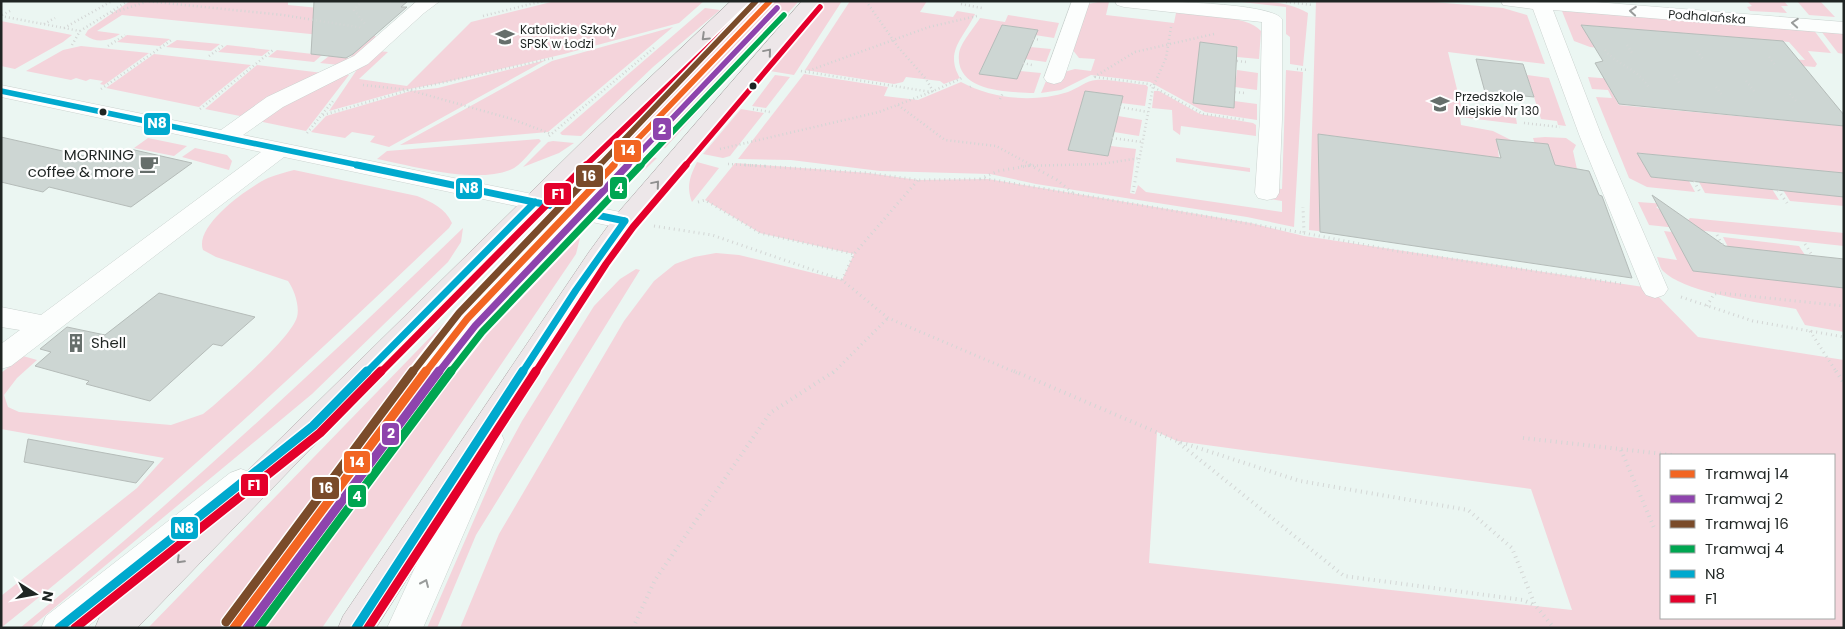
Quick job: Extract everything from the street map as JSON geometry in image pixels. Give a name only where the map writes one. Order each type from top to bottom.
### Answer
[{"type":"main road","points":[[113,628],[595,142],[742,1]]},
{"type":"main road","points":[[356,628],[576,290],[625,221],[812,1]]},
{"type":"street","points":[[224,138],[275,102],[361,60],[418,9],[431,1]]},
{"type":"street","points":[[1054,78],[1081,1]]},
{"type":"street","points":[[1124,1],[1263,16],[1272,19],[1271,119],[1266,193]]},
{"type":"street","name":"Podhalańska","points":[[1510,1],[1541,4],[1656,7],[1844,28]]},
{"type":"street","points":[[1541,4],[1591,137],[1653,289]]},
{"type":"street","points":[[4,94],[625,221]]},
{"type":"street","points":[[1,359],[280,149]]},
{"type":"street","points":[[1,317],[45,325]]},
{"type":"street","points":[[405,628],[514,384]]},
{"type":"street","points":[[58,628],[313,426]]},
{"type":"path","points":[[64,28],[112,1]]},
{"type":"path","points":[[72,45],[80,31],[128,1]]},
{"type":"path","points":[[109,13],[146,1],[283,15],[370,29]]},
{"type":"path","points":[[484,16],[543,1]]},
{"type":"path","points":[[866,1],[926,79],[932,92]]},
{"type":"path","points":[[1281,1],[1312,5]]},
{"type":"path","points":[[961,4],[982,8]]},
{"type":"path","points":[[2,16],[12,10]]},
{"type":"path","points":[[2,16],[80,31]]},
{"type":"path","points":[[805,72],[929,27],[977,16]]},
{"type":"path","points":[[43,24],[54,18]]},
{"type":"path","points":[[1133,192],[1153,87],[1162,72],[1170,45],[1171,22]]},
{"type":"path","points":[[1216,33],[1135,52],[1094,77],[1149,84],[1204,114],[1250,121]]},
{"type":"path","points":[[108,46],[125,34]]},
{"type":"path","points":[[101,89],[172,40]]},
{"type":"path","points":[[362,85],[409,90],[512,119],[550,135],[662,42]]},
{"type":"path","points":[[209,56],[224,45]]},
{"type":"path","points":[[1627,45],[1632,53]]},
{"type":"path","points":[[199,110],[273,50]]},
{"type":"path","points":[[1605,50],[1610,58],[1637,69],[1649,88]]},
{"type":"path","points":[[1698,51],[1703,59]]},
{"type":"path","points":[[1769,57],[1776,66]]},
{"type":"path","points":[[323,116],[409,90],[444,84],[552,58]]},
{"type":"path","points":[[801,71],[932,92]]},
{"type":"path","points":[[1674,74],[1680,84]]},
{"type":"path","points":[[713,151],[898,105],[962,78]]},
{"type":"path","points":[[1746,81],[1754,91]]},
{"type":"path","points":[[1716,87],[1721,94]]},
{"type":"path","points":[[1000,98],[1003,93]]},
{"type":"path","points":[[1790,94],[1796,101]]},
{"type":"path","points":[[898,105],[945,140],[996,146],[1076,194]]},
{"type":"path","points":[[1120,107],[1148,112]]},
{"type":"path","points":[[752,108],[770,112]]},
{"type":"path","points":[[1112,138],[1142,142]]},
{"type":"path","points":[[980,180],[990,174],[1030,166],[1058,163],[1100,164],[1140,158]]},
{"type":"path","points":[[728,164],[868,173],[918,180],[980,180],[1076,194],[1153,206],[1397,251],[1653,289],[1753,320],[1844,337]]},
{"type":"path","points":[[842,280],[854,254],[918,180]]},
{"type":"path","points":[[1694,181],[1700,194]]},
{"type":"path","points":[[1778,190],[1787,203]]},
{"type":"path","points":[[698,202],[705,200],[760,233],[854,254]]},
{"type":"path","points":[[1303,207],[1304,233]]},
{"type":"path","points":[[625,221],[712,235],[842,280],[888,318],[1177,441],[1300,481],[1468,510],[1512,548],[1535,605],[1554,628]]},
{"type":"path","points":[[1717,235],[1723,246]]},
{"type":"path","points":[[1804,244],[1812,256]]},
{"type":"path","points":[[1707,306],[1714,294],[1720,293],[1793,299],[1829,306],[1844,306]]},
{"type":"path","points":[[633,628],[654,580],[770,413],[829,377],[888,318]]},
{"type":"path","points":[[1810,331],[1844,382]]},
{"type":"path","points":[[1523,438],[1662,454]]},
{"type":"path","points":[[1177,441],[1344,576],[1523,600],[1535,605]]},
{"type":"path","points":[[1621,450],[1654,530]]},
{"type":"shaded area","points":[[130,1],[288,1],[288,5],[350,11],[378,39],[363,52],[339,65],[320,63],[329,56],[349,58],[369,40],[122,15],[97,31],[120,34],[107,40],[94,40],[85,35],[88,30]]},
{"type":"shaded area","name":"Katolickie Szkoły SPSK w Łodzi","points":[[555,1],[704,1],[679,23],[564,54],[404,90],[329,111],[358,68],[379,51],[388,52],[359,79],[407,86],[471,22]]},
{"type":"shaded area","points":[[754,1],[799,1],[665,148],[618,140]]},
{"type":"shaded area","points":[[824,1],[842,1],[794,75],[770,71],[800,30]]},
{"type":"shaded area","points":[[850,1],[927,1],[920,12],[953,17],[957,11],[975,14],[955,52],[954,60],[960,78],[944,84],[940,81],[906,77],[903,82],[894,84],[805,70]]},
{"type":"shaded area","points":[[1233,1],[1282,3],[1308,13],[1303,66],[1290,64],[1290,37],[1286,34],[1286,7]]},
{"type":"shaded area","name":"Przedszkole Miejskie Nr 130","points":[[1316,1],[1422,1],[1503,8],[1527,15],[1545,64],[1448,52],[1462,110],[1516,118],[1517,124],[1460,117],[1461,125],[1493,131],[1511,140],[1516,152],[1498,150],[1499,158],[1318,134],[1326,232],[1309,230]]},
{"type":"shaded area","points":[[1747,1],[1784,1],[1788,6],[1781,6],[1787,13],[1750,11],[1747,7],[1752,6]]},
{"type":"shaded area","points":[[1797,1],[1820,1],[1835,17],[1809,15]]},
{"type":"shaded area","points":[[1109,2],[1106,15],[1174,23],[1176,13],[1196,14],[1234,19],[1254,26],[1261,31],[1259,59],[1237,57],[1238,47],[1201,42],[1194,103],[1234,108],[1234,101],[1257,104],[1257,120],[1205,112],[1150,82],[1091,75],[1061,90],[1041,93],[1046,81],[1060,82],[1064,72],[1075,69],[1091,71],[1095,59],[1079,58],[1072,49],[1088,4]]},
{"type":"shaded area","points":[[705,8],[720,10],[653,67],[581,136],[562,135],[560,133]]},
{"type":"shaded area","points":[[1562,11],[1813,29],[1831,53],[1808,51],[1817,64],[1815,67],[1778,64],[1774,58],[1805,60],[1789,42],[1582,25],[1627,51],[1590,47],[1574,41]]},
{"type":"shaded area","points":[[1008,15],[1059,23],[1054,38],[1035,35],[1037,30],[1003,25],[979,73],[1016,79],[1020,71],[1041,73],[1034,93],[1011,92],[985,87],[974,83],[965,76],[960,67],[960,50],[980,18],[1005,22]]},
{"type":"shaded area","points":[[1,21],[72,35],[15,69],[1,66]]},
{"type":"shaded area","points":[[673,27],[548,132],[400,145],[552,61]]},
{"type":"shaded area","points":[[1821,31],[1844,31],[1844,54],[1838,53]]},
{"type":"shaded area","points":[[127,35],[170,39],[160,46],[117,42]]},
{"type":"shaded area","points":[[177,40],[220,44],[211,51],[166,47]]},
{"type":"shaded area","points":[[227,45],[270,50],[262,56],[218,52]]},
{"type":"shaded area","points":[[81,46],[149,53],[104,85],[100,84],[103,81],[90,79],[86,81],[76,78],[71,80],[26,71],[63,50]]},
{"type":"shaded area","points":[[1030,47],[1051,49],[1046,62],[1025,59]]},
{"type":"shaded area","points":[[277,50],[322,55],[314,62],[268,57]]},
{"type":"shaded area","points":[[154,54],[251,65],[199,107],[106,88]]},
{"type":"shaded area","points":[[546,60],[389,147],[370,142],[375,136],[352,132],[345,138],[311,132],[326,116],[411,91],[438,88]]},
{"type":"shaded area","points":[[257,65],[331,74],[245,117],[205,109]]},
{"type":"shaded area","points":[[1237,70],[1258,73],[1257,90],[1235,87]]},
{"type":"shaded area","points":[[1286,70],[1303,72],[1294,227],[1247,217],[1036,184],[990,174],[880,171],[791,160],[738,159],[804,74],[888,87],[884,96],[918,100],[961,82],[973,88],[1000,96],[1027,98],[1068,92],[1093,80],[1108,80],[1146,85],[1148,87],[1145,106],[1121,103],[1122,96],[1085,91],[1069,150],[1108,156],[1111,146],[1136,149],[1130,193],[1135,194],[1138,185],[1146,192],[1282,212],[1282,201],[1270,199],[1271,188],[1282,189]]},
{"type":"shaded area","points":[[342,75],[349,75],[306,131],[258,121],[280,103]]},
{"type":"shaded area","points":[[775,75],[790,77],[766,108],[752,106]]},
{"type":"shaded area","points":[[1527,75],[1549,78],[1566,126],[1558,125],[1557,121],[1541,119]]},
{"type":"shaded area","points":[[1588,77],[1638,81],[1607,84],[1619,105],[1844,126],[1844,173],[1638,153],[1651,177],[1689,181],[1695,192],[1647,187],[1629,178],[1596,97],[1612,98],[1608,90],[1592,89]]},
{"type":"shaded area","points":[[1154,91],[1159,91],[1200,114],[1253,123],[1256,125],[1256,136],[1181,126],[1180,135],[1173,130],[1172,110],[1152,108]]},
{"type":"shaded area","points":[[741,109],[764,113],[730,156],[723,158],[703,154]]},
{"type":"shaded area","points":[[1118,116],[1142,120],[1139,136],[1114,132]]},
{"type":"shaded area","points":[[148,138],[187,146],[174,156],[134,148]]},
{"type":"shaded area","points":[[1533,138],[1566,138],[1576,145],[1573,151],[1577,169],[1541,163]]},
{"type":"shaded area","points":[[539,139],[541,141],[518,165],[510,170],[495,174],[461,175],[377,159],[387,151]]},
{"type":"shaded area","points":[[548,142],[574,143],[559,153],[523,167]]},
{"type":"shaded area","points":[[195,148],[227,155],[232,161],[229,170],[182,157]]},
{"type":"shaded area","points":[[609,149],[657,158],[633,179],[615,188],[605,189],[584,182],[582,179],[587,171]]},
{"type":"shaded area","points":[[1176,158],[1250,168],[1250,172],[1176,162]]},
{"type":"shaded area","points":[[697,162],[719,168],[692,202],[689,191],[690,182]]},
{"type":"shaded area","points":[[735,163],[868,173],[918,180],[988,179],[1251,223],[1304,236],[1650,288],[1698,337],[1844,360],[1844,628],[460,628],[499,534],[624,321],[654,281],[675,264],[694,257],[716,253],[739,255],[842,280],[854,254],[760,233],[705,200]],"holes":[[[1157,432],[1177,441],[1531,489],[1572,610],[1149,563]]]},
{"type":"shaded area","points":[[294,170],[417,196],[438,206],[446,213],[452,223],[395,280],[230,433],[117,532],[1,628],[1,596],[137,488],[164,458],[1,429],[1,373],[23,356],[37,360],[17,378],[4,395],[8,407],[19,412],[171,425],[203,414],[273,350],[292,326],[297,317],[298,308],[288,281],[216,257],[203,250],[202,240],[214,219],[236,199],[268,178]]},
{"type":"shaded area","points":[[1699,182],[1772,189],[1779,200],[1705,193]]},
{"type":"shaded area","points":[[1783,190],[1844,197],[1844,206],[1790,201]]},
{"type":"shaded area","points":[[1638,202],[1666,204],[1656,207],[1678,223],[1690,218],[1844,233],[1844,246],[1649,225]]},
{"type":"shaded area","points":[[463,228],[461,242],[448,262],[312,394],[30,628],[20,628],[134,532],[246,433]]},
{"type":"shaded area","points":[[1664,231],[1712,237],[1717,245],[1844,288],[1844,332],[1805,325],[1796,309],[1707,292],[1674,279],[1662,270],[1657,257],[1677,260]]},
{"type":"shaded area","points":[[569,233],[580,238],[576,254],[322,628],[266,628],[462,358],[566,239]]},
{"type":"shaded area","points":[[538,234],[471,305],[433,349],[222,628],[148,628],[512,253]]},
{"type":"shaded area","points":[[1723,237],[1799,246],[1805,255],[1728,247]]},
{"type":"shaded area","points":[[636,269],[640,270],[476,535],[437,628],[427,628],[497,467],[522,421],[594,306],[620,279]]},
{"type":"building","points":[[314,1],[408,1],[401,7],[407,7],[346,58],[311,54]]},
{"type":"building","points":[[1002,25],[1038,30],[1017,79],[979,74]]},
{"type":"building","points":[[1581,25],[1783,41],[1844,115],[1844,126],[1619,104],[1595,63],[1603,61]]},
{"type":"building","points":[[1200,42],[1237,47],[1234,108],[1193,103]]},
{"type":"building","points":[[1476,59],[1523,64],[1534,97],[1485,92]]},
{"type":"building","points":[[1085,91],[1123,96],[1108,156],[1068,150]]},
{"type":"building","points":[[1318,134],[1501,158],[1496,139],[1548,144],[1555,165],[1589,171],[1599,195],[1602,196],[1632,278],[1320,232]]},
{"type":"building","points":[[1,137],[111,162],[130,149],[192,163],[131,207],[49,187],[43,192],[1,182]]},
{"type":"building","points":[[1637,153],[1844,173],[1844,197],[1651,177]]},
{"type":"building","points":[[1652,195],[1725,246],[1844,259],[1844,288],[1693,271]]},
{"type":"building","points":[[159,293],[255,317],[222,346],[213,344],[150,401],[86,384],[89,381],[35,366],[51,352],[40,349],[67,327],[105,335]]},
{"type":"building","points":[[28,439],[154,462],[136,483],[24,462]]},
{"type":"tram line","name":"16","points":[[226,622],[399,389],[459,313],[756,1]]},
{"type":"tram line","name":"14","points":[[234,628],[407,395],[467,319],[770,1]]},
{"type":"tram line","name":"2","points":[[247,628],[415,401],[475,326],[777,8]]},
{"type":"tram line","name":"4","points":[[259,628],[423,407],[482,332],[784,15]]},
{"type":"transit line","name":"F1","points":[[368,628],[606,264],[633,227],[820,7]]},
{"type":"transit line","name":"F1","points":[[75,628],[320,433],[602,149],[749,8]]},
{"type":"transit line","name":"N8","points":[[1,91],[625,221]]},
{"type":"transit line","name":"N8","points":[[59,628],[313,426],[535,202]]},
{"type":"transit line","name":"N8","points":[[356,628],[576,290],[625,221]]},
{"type":"place","name":"Katolickie Szkoły SPSK w Łodzi","points":[[505,37]]},
{"type":"place","name":"Przedszkole Miejskie Nr 130","points":[[1440,104]]},
{"type":"place","name":"MORNING coffee & more","points":[[149,164]]},
{"type":"place","name":"Shell","points":[[76,343]]}]
